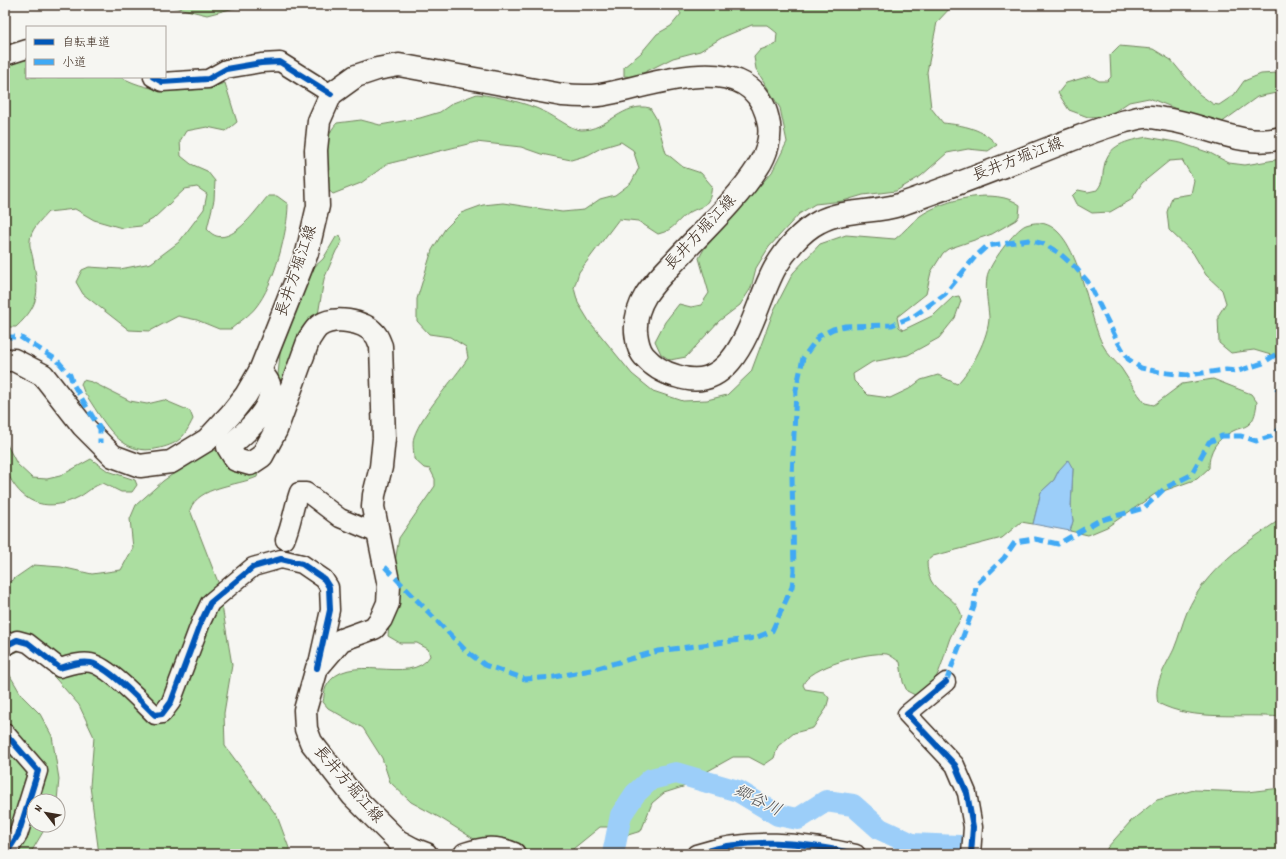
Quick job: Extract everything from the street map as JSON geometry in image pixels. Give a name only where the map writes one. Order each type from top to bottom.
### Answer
[{"type":"main road","name":"長井方堀江線","points":[[5,360],[14,360],[43,375],[83,426],[113,456],[140,466],[171,462],[206,440],[231,414],[246,395],[260,371],[307,253],[318,206],[316,150],[319,121],[331,94],[356,76],[377,69],[399,65],[562,95],[583,97],[602,95],[675,78],[710,75],[730,78],[750,88],[760,99],[767,115],[770,130],[768,146],[758,166],[740,191],[644,296],[637,313],[637,344],[643,355],[655,366],[670,375],[686,380],[707,378],[724,369],[738,352],[775,268],[804,232],[820,221],[839,215],[895,206],[1108,126],[1145,116],[1179,121],[1254,141],[1281,138]]},
{"type":"main road","name":"長井方堀江線","points":[[228,447],[236,460],[250,464],[262,456],[276,430],[309,339],[318,327],[330,322],[344,320],[365,327],[375,334],[380,346],[384,438],[381,467],[373,501],[389,586],[388,603],[381,619],[374,628],[341,640],[317,668],[305,710],[306,729],[311,742],[353,796],[398,841],[426,854]]},
{"type":"main road","points":[[206,440],[228,447],[246,432],[262,414],[270,396],[270,385],[260,371]]},
{"type":"main road","points":[[465,854],[492,848],[503,849],[514,854]]},
{"type":"street","points":[[5,56],[26,49]]},
{"type":"street","points":[[155,78],[162,82],[208,79],[226,69],[261,63],[280,62],[331,94]]},
{"type":"street","points":[[285,540],[292,524],[299,492],[306,492],[340,518],[378,534]]},
{"type":"street","points":[[5,646],[17,640],[28,643],[60,668],[74,664],[92,663],[126,687],[155,715],[162,714],[171,702],[210,602],[254,567],[280,560],[302,564],[324,578],[329,587],[330,610],[317,668]]},
{"type":"street","points":[[946,682],[907,714],[955,765],[967,793],[972,820],[971,854]]},
{"type":"street","points":[[5,733],[38,771],[18,834],[6,854]]},
{"type":"street","points":[[696,854],[740,844],[772,842],[802,843],[856,854]]},
{"type":"green space","points":[[166,5],[246,5],[207,15]]},
{"type":"green space","points":[[676,5],[953,5],[937,22],[927,72],[931,108],[943,123],[973,129],[986,135],[997,145],[988,151],[968,149],[947,153],[921,176],[896,191],[863,195],[843,201],[815,204],[799,214],[769,247],[756,268],[751,288],[740,305],[719,321],[686,357],[670,360],[661,354],[655,341],[665,322],[679,304],[691,307],[701,305],[709,293],[699,258],[704,249],[772,172],[787,142],[780,108],[756,69],[754,57],[760,50],[776,44],[777,33],[767,25],[752,25],[723,37],[700,51],[673,58],[635,77],[624,76],[624,67],[641,53],[657,34],[671,26],[681,14]]},
{"type":"green space","points":[[1119,46],[1153,49],[1171,60],[1199,94],[1213,104],[1219,105],[1234,95],[1244,81],[1261,74],[1277,73],[1281,68],[1281,92],[1257,97],[1221,123],[1199,118],[1149,98],[1129,102],[1108,116],[1088,117],[1069,110],[1058,93],[1066,83],[1090,76],[1099,81],[1107,81],[1111,77],[1110,55]]},
{"type":"green space","points":[[26,59],[26,78],[123,78],[146,87],[159,89],[199,89],[225,83],[237,122],[226,131],[207,127],[186,131],[180,141],[181,156],[191,164],[207,171],[215,181],[214,200],[207,229],[215,235],[223,236],[232,234],[248,220],[268,196],[277,196],[288,204],[283,243],[274,272],[263,297],[248,316],[231,329],[219,329],[197,320],[178,316],[150,331],[129,330],[83,294],[76,282],[82,270],[89,267],[120,269],[151,263],[179,242],[204,209],[207,194],[197,187],[185,189],[153,219],[141,226],[122,228],[94,220],[75,209],[48,212],[36,225],[30,237],[37,289],[34,304],[24,319],[16,327],[5,327],[5,66]]},
{"type":"green space","points":[[477,94],[503,98],[529,105],[581,130],[599,126],[623,112],[632,109],[641,107],[650,108],[656,118],[666,153],[683,167],[701,173],[712,186],[710,198],[703,206],[682,217],[669,230],[664,232],[658,234],[638,221],[619,219],[579,272],[574,288],[578,303],[589,321],[632,374],[653,391],[683,401],[707,400],[727,395],[751,372],[774,310],[793,273],[820,244],[846,235],[895,239],[920,216],[930,210],[956,200],[984,196],[1010,200],[1020,205],[1019,216],[1016,220],[992,234],[948,249],[943,253],[931,272],[926,294],[897,317],[899,327],[903,330],[934,315],[953,297],[959,296],[961,301],[955,318],[939,338],[908,355],[872,362],[853,374],[854,381],[868,395],[890,398],[909,389],[921,380],[938,375],[957,384],[973,362],[986,334],[989,317],[986,282],[992,265],[1009,240],[1021,228],[1026,225],[1044,224],[1058,232],[1069,248],[1078,268],[1098,333],[1104,347],[1121,368],[1145,403],[1154,405],[1182,384],[1213,379],[1251,394],[1257,402],[1254,418],[1245,427],[1227,434],[1218,441],[1210,456],[1209,468],[1197,479],[1155,494],[1107,527],[1088,535],[1070,531],[1073,521],[1071,506],[1073,469],[1068,461],[1059,470],[1054,480],[1041,492],[1033,524],[1021,522],[1002,538],[933,556],[927,561],[928,573],[931,581],[953,601],[958,607],[962,616],[950,638],[935,679],[930,686],[923,691],[915,695],[907,691],[903,682],[900,662],[887,654],[867,655],[827,666],[807,678],[803,685],[805,689],[824,692],[829,698],[826,709],[813,728],[794,733],[778,746],[774,758],[764,765],[749,757],[733,757],[706,772],[689,785],[664,793],[652,803],[641,831],[628,835],[609,827],[600,827],[568,853],[564,854],[498,854],[442,819],[411,802],[390,782],[382,758],[363,728],[328,708],[323,702],[326,687],[335,676],[348,670],[363,668],[394,670],[409,669],[421,665],[430,656],[428,649],[417,643],[400,643],[388,636],[394,568],[399,538],[435,486],[435,479],[430,469],[424,468],[414,459],[413,439],[424,418],[468,358],[466,347],[450,337],[429,334],[417,321],[417,299],[432,250],[445,229],[461,213],[483,205],[503,203],[562,212],[584,210],[600,199],[615,195],[631,183],[639,168],[633,150],[621,142],[571,160],[541,154],[521,147],[476,142],[387,164],[361,183],[333,194],[326,188],[326,145],[332,129],[337,123],[361,120],[380,125],[420,118],[440,112],[453,103]]},
{"type":"green space","points":[[1147,137],[1181,143],[1210,153],[1229,163],[1245,165],[1281,159],[1281,358],[1254,350],[1231,353],[1219,343],[1218,316],[1226,303],[1222,290],[1206,275],[1193,253],[1169,230],[1167,212],[1172,197],[1191,194],[1194,180],[1182,160],[1169,161],[1142,183],[1131,200],[1110,212],[1092,213],[1076,204],[1072,196],[1078,190],[1088,192],[1097,190],[1102,181],[1106,159],[1114,148],[1132,140]]},
{"type":"green space","points":[[340,235],[342,242],[336,251],[324,279],[318,315],[274,416],[281,344],[313,268],[323,259],[336,237]]},
{"type":"green space","points":[[83,380],[92,382],[130,401],[147,404],[164,400],[190,411],[193,419],[184,435],[172,444],[146,450],[134,448],[114,435],[106,425],[84,392],[81,384]]},
{"type":"green space","points":[[5,441],[17,464],[32,478],[47,479],[60,476],[91,459],[108,471],[135,480],[137,485],[132,492],[121,492],[103,483],[93,487],[79,497],[68,502],[58,504],[48,505],[30,500],[22,494],[9,476],[5,474]]},
{"type":"green space","points":[[209,449],[224,452],[259,469],[257,477],[209,491],[194,502],[190,510],[218,582],[232,665],[224,713],[225,746],[277,816],[289,848],[289,854],[99,854],[90,786],[94,737],[79,705],[48,670],[21,650],[10,655],[5,667],[5,585],[34,565],[61,567],[92,574],[121,570],[133,548],[130,519],[136,505],[163,481]]},
{"type":"green space","points":[[1281,519],[1281,717],[1202,715],[1172,709],[1158,703],[1157,689],[1161,675],[1174,649],[1187,612],[1204,583],[1215,570],[1240,548]]},
{"type":"green space","points":[[5,667],[22,696],[40,714],[52,736],[59,779],[58,793],[26,793],[26,833],[42,833],[30,854],[5,854]]},
{"type":"green space","points":[[1281,788],[1281,854],[1107,854],[1107,848],[1131,821],[1157,800],[1194,790],[1247,792]]},
{"type":"water","points":[[1068,460],[1073,469],[1071,506],[1073,521],[1070,531],[1033,524],[1041,492],[1054,480],[1059,470]]},
{"type":"waterway","name":"郷谷川","points":[[613,854],[621,815],[635,794],[651,779],[676,773],[738,791],[778,815],[798,819],[826,801],[853,805],[880,829],[912,844],[959,846]]},
{"type":"marked path","points":[[385,567],[466,651],[485,665],[525,679],[554,677],[591,670],[658,651],[755,638],[772,631],[792,587],[794,571],[792,476],[796,390],[803,358],[819,336],[833,329],[845,326],[892,325],[914,316],[945,294],[975,257],[987,246],[1029,240],[1044,244],[1059,253],[1076,268],[1088,282],[1128,359],[1141,368],[1159,372],[1187,375],[1226,370],[1238,371],[1263,363],[1281,351]]},
{"type":"marked path","points":[[5,337],[20,337],[57,360],[70,375],[73,384],[100,429],[100,443]]},
{"type":"marked path","points":[[1276,391],[1281,387]]},
{"type":"marked path","points":[[946,682],[974,607],[976,585],[1004,558],[1015,542],[1035,539],[1058,544],[1098,521],[1144,508],[1165,488],[1191,475],[1209,442],[1222,436],[1241,436],[1256,441],[1272,436],[1281,428]]},
{"type":"cycle path","points":[[155,78],[162,82],[208,79],[226,69],[261,63],[280,62],[331,94]]},
{"type":"cycle path","points":[[5,646],[17,640],[28,643],[60,668],[83,663],[91,663],[98,666],[116,678],[155,715],[162,714],[171,702],[201,622],[210,603],[253,567],[281,559],[302,564],[324,579],[329,587],[330,610],[317,668]]},
{"type":"cycle path","points":[[946,682],[907,714],[955,765],[967,793],[973,827],[971,854]]},
{"type":"cycle path","points":[[5,733],[38,771],[18,835],[6,854]]},
{"type":"cycle path","points":[[696,854],[716,848],[756,843],[816,846],[856,854]]}]
